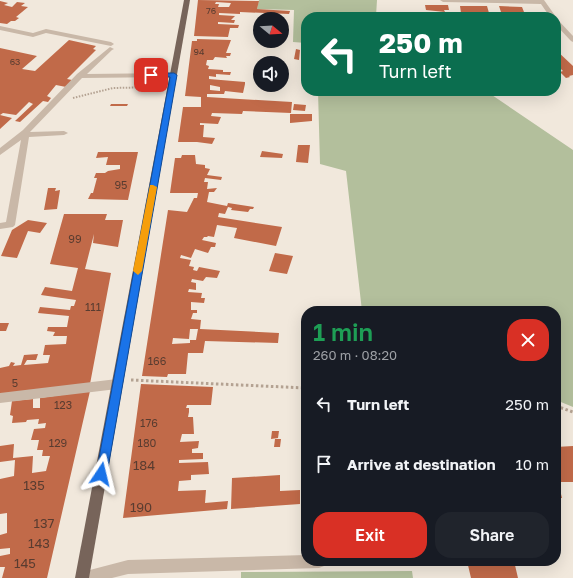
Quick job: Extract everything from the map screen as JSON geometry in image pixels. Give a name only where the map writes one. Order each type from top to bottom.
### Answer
[{"type":"main road","points":[[82,578],[187,0]]},
{"type":"street","points":[[443,0],[542,1],[550,12]]},
{"type":"street","points":[[561,27],[573,40]]},
{"type":"street","points":[[0,28],[33,35],[46,31],[110,46],[26,132],[0,152]]},
{"type":"street","points":[[80,76],[174,75]]},
{"type":"street","points":[[26,132],[30,135],[64,133]]},
{"type":"street","points":[[0,226],[10,225],[26,132]]},
{"type":"street","points":[[0,398],[118,382]]},
{"type":"street","points":[[86,578],[128,567],[301,562]]},
{"type":"path","points":[[58,99],[79,97],[113,88],[171,87]]},
{"type":"path","points":[[118,382],[301,388]]},
{"type":"path","points":[[561,408],[573,412]]},
{"type":"green space","points":[[259,0],[377,0],[376,12],[301,12],[301,43],[293,42],[294,10],[257,9]]},
{"type":"green space","points":[[318,96],[493,96],[573,150],[573,407],[561,402],[561,306],[361,306],[346,171],[320,164]]},
{"type":"green space","points":[[412,571],[413,578],[241,578],[241,572]]},
{"type":"building","points":[[198,0],[259,1],[257,9],[290,11],[289,14],[289,12],[240,12],[240,14],[219,13],[219,15],[235,16],[231,20],[235,20],[234,23],[218,22],[218,24],[239,25],[238,28],[230,28],[228,37],[194,36]],"holes":[[[216,2],[231,3],[229,7],[218,7],[219,4],[215,4]]]},
{"type":"building","points":[[0,1],[8,3],[4,5],[12,7],[17,2],[25,3],[21,6],[28,7],[16,17],[19,18],[15,21],[11,21],[7,24],[0,23]]},
{"type":"building","points":[[425,5],[448,5],[449,10],[444,10],[445,12],[426,10]]},
{"type":"building","points":[[460,6],[487,6],[489,12],[461,12]]},
{"type":"building","points":[[499,6],[522,7],[524,12],[501,12]]},
{"type":"building","points":[[197,39],[231,40],[226,53],[231,53],[230,56],[226,56],[227,58],[215,57],[213,60],[207,60],[206,65],[209,66],[208,69],[231,72],[230,75],[216,74],[216,77],[209,76],[209,79],[245,82],[243,93],[225,91],[224,94],[207,94],[207,97],[292,102],[291,113],[243,111],[242,114],[212,113],[211,116],[221,117],[218,124],[200,123],[200,125],[204,125],[203,137],[215,138],[212,144],[178,142],[183,107],[201,107],[201,97],[185,96],[192,41],[197,41]],"holes":[[[210,85],[220,87],[220,91],[210,90]]]},
{"type":"building","points":[[69,40],[96,46],[93,49],[96,50],[67,79],[72,80],[66,87],[56,85],[47,96],[51,98],[48,102],[43,101],[20,122],[15,121],[33,104],[29,102],[16,115],[3,113],[0,115],[0,48],[37,56],[22,69],[35,71]]},
{"type":"building","points":[[296,49],[300,50],[299,60],[294,59]]},
{"type":"building","points":[[561,55],[573,66],[573,75],[566,78],[561,73],[563,71],[561,69]]},
{"type":"building","points":[[111,104],[128,104],[127,106],[110,106]]},
{"type":"building","points":[[294,104],[306,105],[305,111],[293,110]]},
{"type":"building","points":[[290,114],[312,114],[312,121],[290,123]]},
{"type":"building","points":[[0,115],[12,118],[0,129]]},
{"type":"building","points":[[298,145],[310,145],[308,163],[296,162]]},
{"type":"building","points":[[262,151],[283,154],[282,158],[260,157]]},
{"type":"building","points":[[98,152],[138,152],[128,200],[88,199],[91,193],[93,193],[97,178],[94,178],[96,173],[105,173],[120,169],[120,165],[106,165],[108,157],[96,158]]},
{"type":"building","points":[[182,155],[195,155],[196,164],[205,165],[205,168],[210,169],[207,175],[222,177],[221,180],[205,178],[204,182],[208,182],[207,189],[217,188],[214,192],[209,192],[207,202],[227,206],[228,203],[254,207],[248,212],[231,210],[232,208],[228,207],[225,214],[219,213],[218,217],[282,227],[276,246],[234,238],[237,228],[217,225],[214,237],[204,237],[202,240],[216,243],[215,247],[211,247],[208,253],[195,249],[191,258],[181,255],[180,258],[191,260],[189,266],[194,267],[193,270],[197,271],[199,267],[220,271],[217,278],[206,277],[203,281],[192,279],[191,282],[196,283],[196,290],[189,289],[188,292],[202,293],[201,298],[205,298],[204,303],[191,302],[191,310],[197,310],[197,313],[193,313],[191,319],[201,320],[200,329],[279,333],[278,343],[205,341],[203,353],[188,353],[186,374],[168,374],[167,377],[142,376],[168,210],[187,212],[194,198],[197,198],[198,193],[170,193],[175,158],[181,158]],"holes":[[[190,329],[198,329],[196,340],[190,340],[190,343],[172,344],[173,338],[189,339]]]},
{"type":"building","points":[[48,188],[56,188],[55,191],[60,190],[57,209],[44,210]]},
{"type":"building","points":[[64,214],[107,214],[105,220],[123,220],[118,247],[93,243],[94,234],[85,269],[111,273],[90,384],[0,395],[0,368],[9,366],[11,362],[15,363],[13,366],[21,365],[24,355],[38,354],[36,360],[27,360],[24,365],[48,363],[50,355],[43,355],[45,345],[66,344],[67,336],[53,336],[55,332],[47,331],[48,327],[67,327],[69,316],[38,313],[40,307],[70,310],[71,306],[74,306],[76,300],[41,295],[45,287],[72,291],[78,268],[50,264]]},
{"type":"building","points":[[28,220],[47,223],[40,233],[28,231],[17,258],[1,256],[12,230]]},
{"type":"building","points":[[275,253],[293,256],[287,274],[269,271]]},
{"type":"building","points":[[0,323],[9,323],[6,331],[0,331]]},
{"type":"building","points":[[141,384],[213,387],[211,405],[187,405],[186,408],[189,408],[188,417],[193,417],[194,434],[182,434],[180,442],[199,441],[198,448],[192,449],[192,453],[203,453],[203,459],[179,460],[179,463],[208,462],[209,474],[191,475],[191,480],[179,481],[178,491],[206,490],[205,503],[228,501],[227,509],[123,518]]},
{"type":"building","points":[[90,391],[47,578],[2,578],[5,567],[0,567],[0,556],[10,554],[10,548],[0,549],[0,535],[7,533],[7,513],[0,514],[0,479],[14,476],[15,460],[0,462],[0,446],[14,444],[13,458],[33,456],[32,473],[46,471],[50,456],[42,456],[43,450],[37,450],[39,440],[31,440],[34,429],[45,428],[46,423],[38,424],[39,419],[12,423],[13,416],[10,415],[12,401],[33,399],[33,408],[40,408],[40,398]]},
{"type":"building","points":[[272,431],[279,431],[278,438],[271,439]]},
{"type":"building","points":[[275,439],[281,439],[280,447],[274,447]]},
{"type":"building","points":[[573,446],[573,482],[561,482],[561,447]]},
{"type":"building","points":[[280,475],[280,491],[300,490],[300,504],[231,509],[232,478]]},
{"type":"building","points":[[468,566],[515,566],[518,578],[471,578]]},
{"type":"slow traffic","points":[[138,271],[153,187]]},
{"type":"route","points":[[101,474],[174,75],[151,75]]}]
